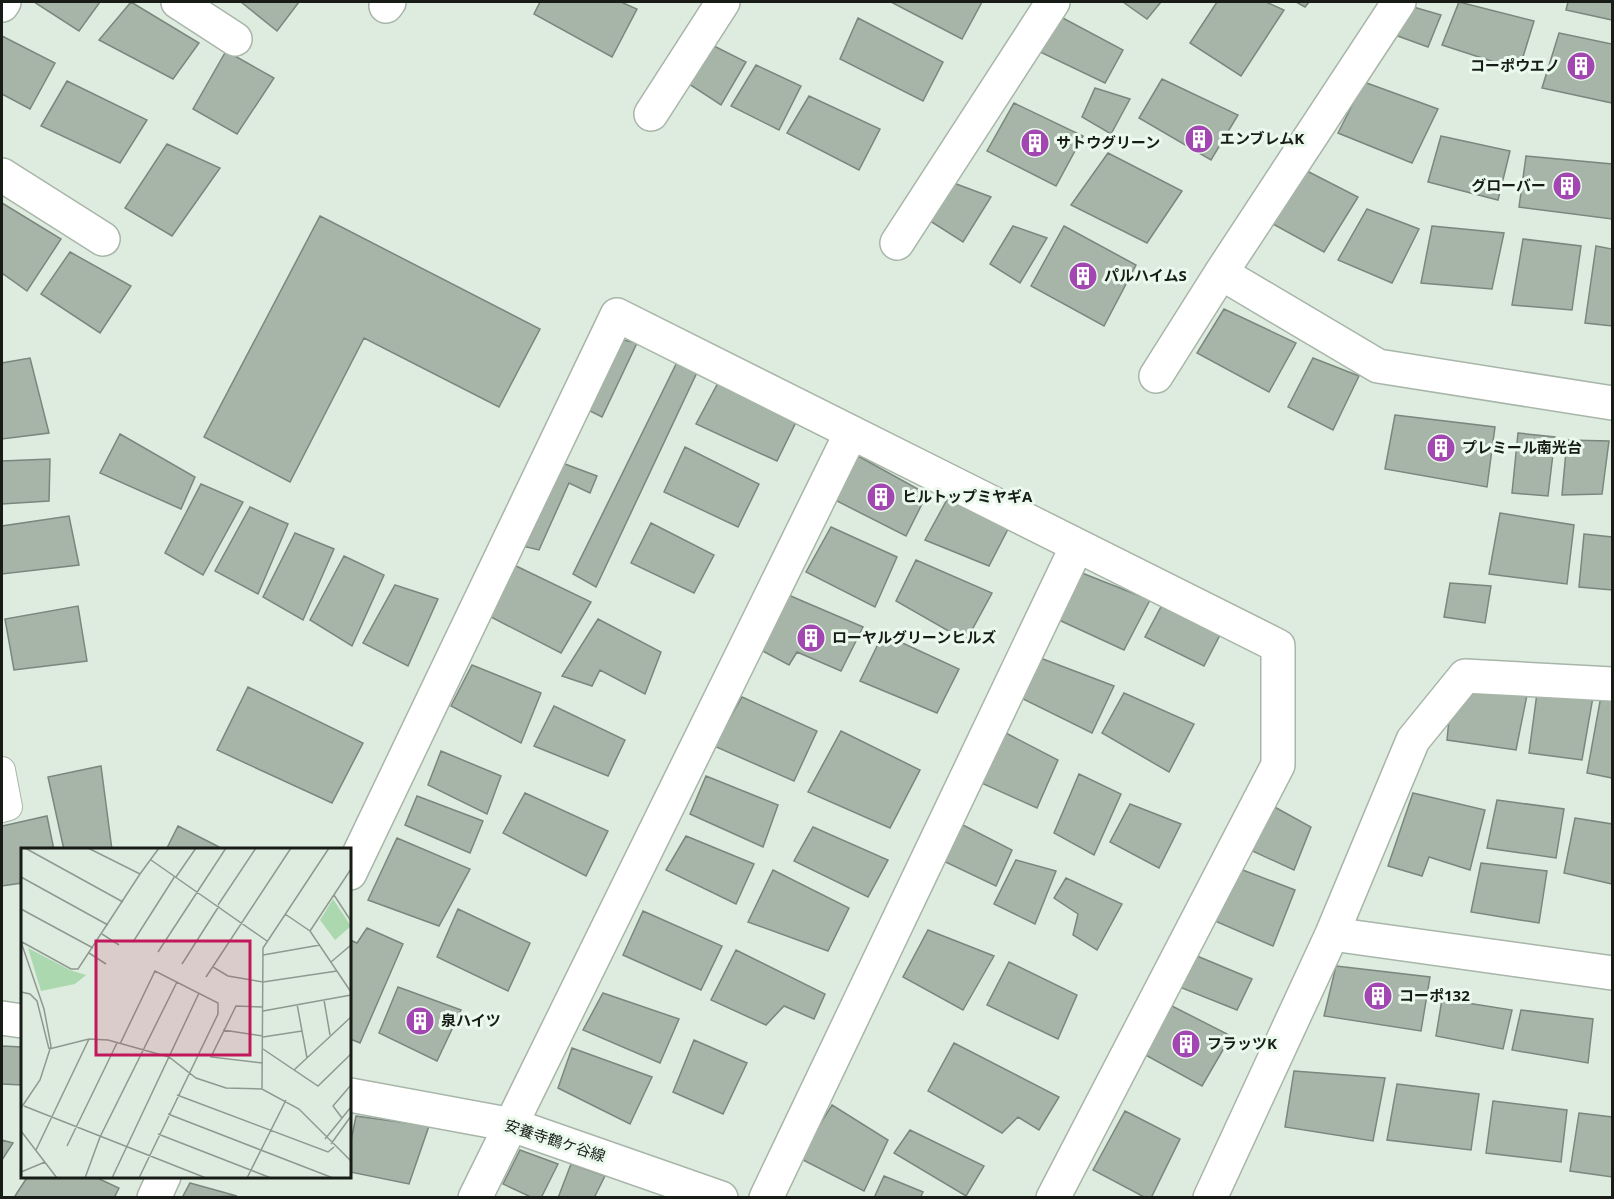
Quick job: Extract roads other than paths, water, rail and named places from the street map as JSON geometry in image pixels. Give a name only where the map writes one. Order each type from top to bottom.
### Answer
[{"type":"street","points":[[178,2],[235,39]]},
{"type":"street","points":[[651,114],[723,2]]},
{"type":"street","points":[[897,243],[1053,2]]},
{"type":"street","points":[[1156,376],[1399,2]]},
{"type":"street","points":[[2,175],[103,240]]},
{"type":"street","points":[[1221,273],[1378,366],[1612,404]]},
{"type":"street","points":[[351,871],[617,315],[1278,646],[1278,765],[1053,1197]]},
{"type":"street","points":[[475,1197],[851,433]]},
{"type":"street","points":[[766,1197],[1077,546]]},
{"type":"street","points":[[1210,1197],[1332,934],[1413,740],[1465,676],[1612,684]]},
{"type":"street","points":[[1332,934],[1612,973]]},
{"type":"street","points":[[2,1018],[21,1021]]},
{"type":"street","name":"安養寺鶴ケ谷線","points":[[351,1095],[512,1125],[721,1197]]},
{"type":"street","points":[[154,1197],[163,1178]]},
{"type":"lane","points":[[2,770],[9,807],[2,808]]},
{"type":"place","name":"コーポウエノ","points":[[1581,66]]},
{"type":"place","name":"エンブレムK","points":[[1199,139]]},
{"type":"place","name":"サトウグリーン","points":[[1035,143]]},
{"type":"place","name":"グローバー","points":[[1567,186]]},
{"type":"place","name":"パルハイムS","points":[[1083,276]]},
{"type":"place","name":"プレミール南光台","points":[[1441,448]]},
{"type":"place","name":"ヒルトップミヤギA","points":[[881,497]]},
{"type":"place","name":"ローヤルグリーンヒルズ","points":[[811,638]]},
{"type":"place","name":"コーポ132","points":[[1378,996]]},
{"type":"place","name":"泉ハイツ","points":[[420,1021]]},
{"type":"place","name":"フラッツK","points":[[1186,1044]]}]
